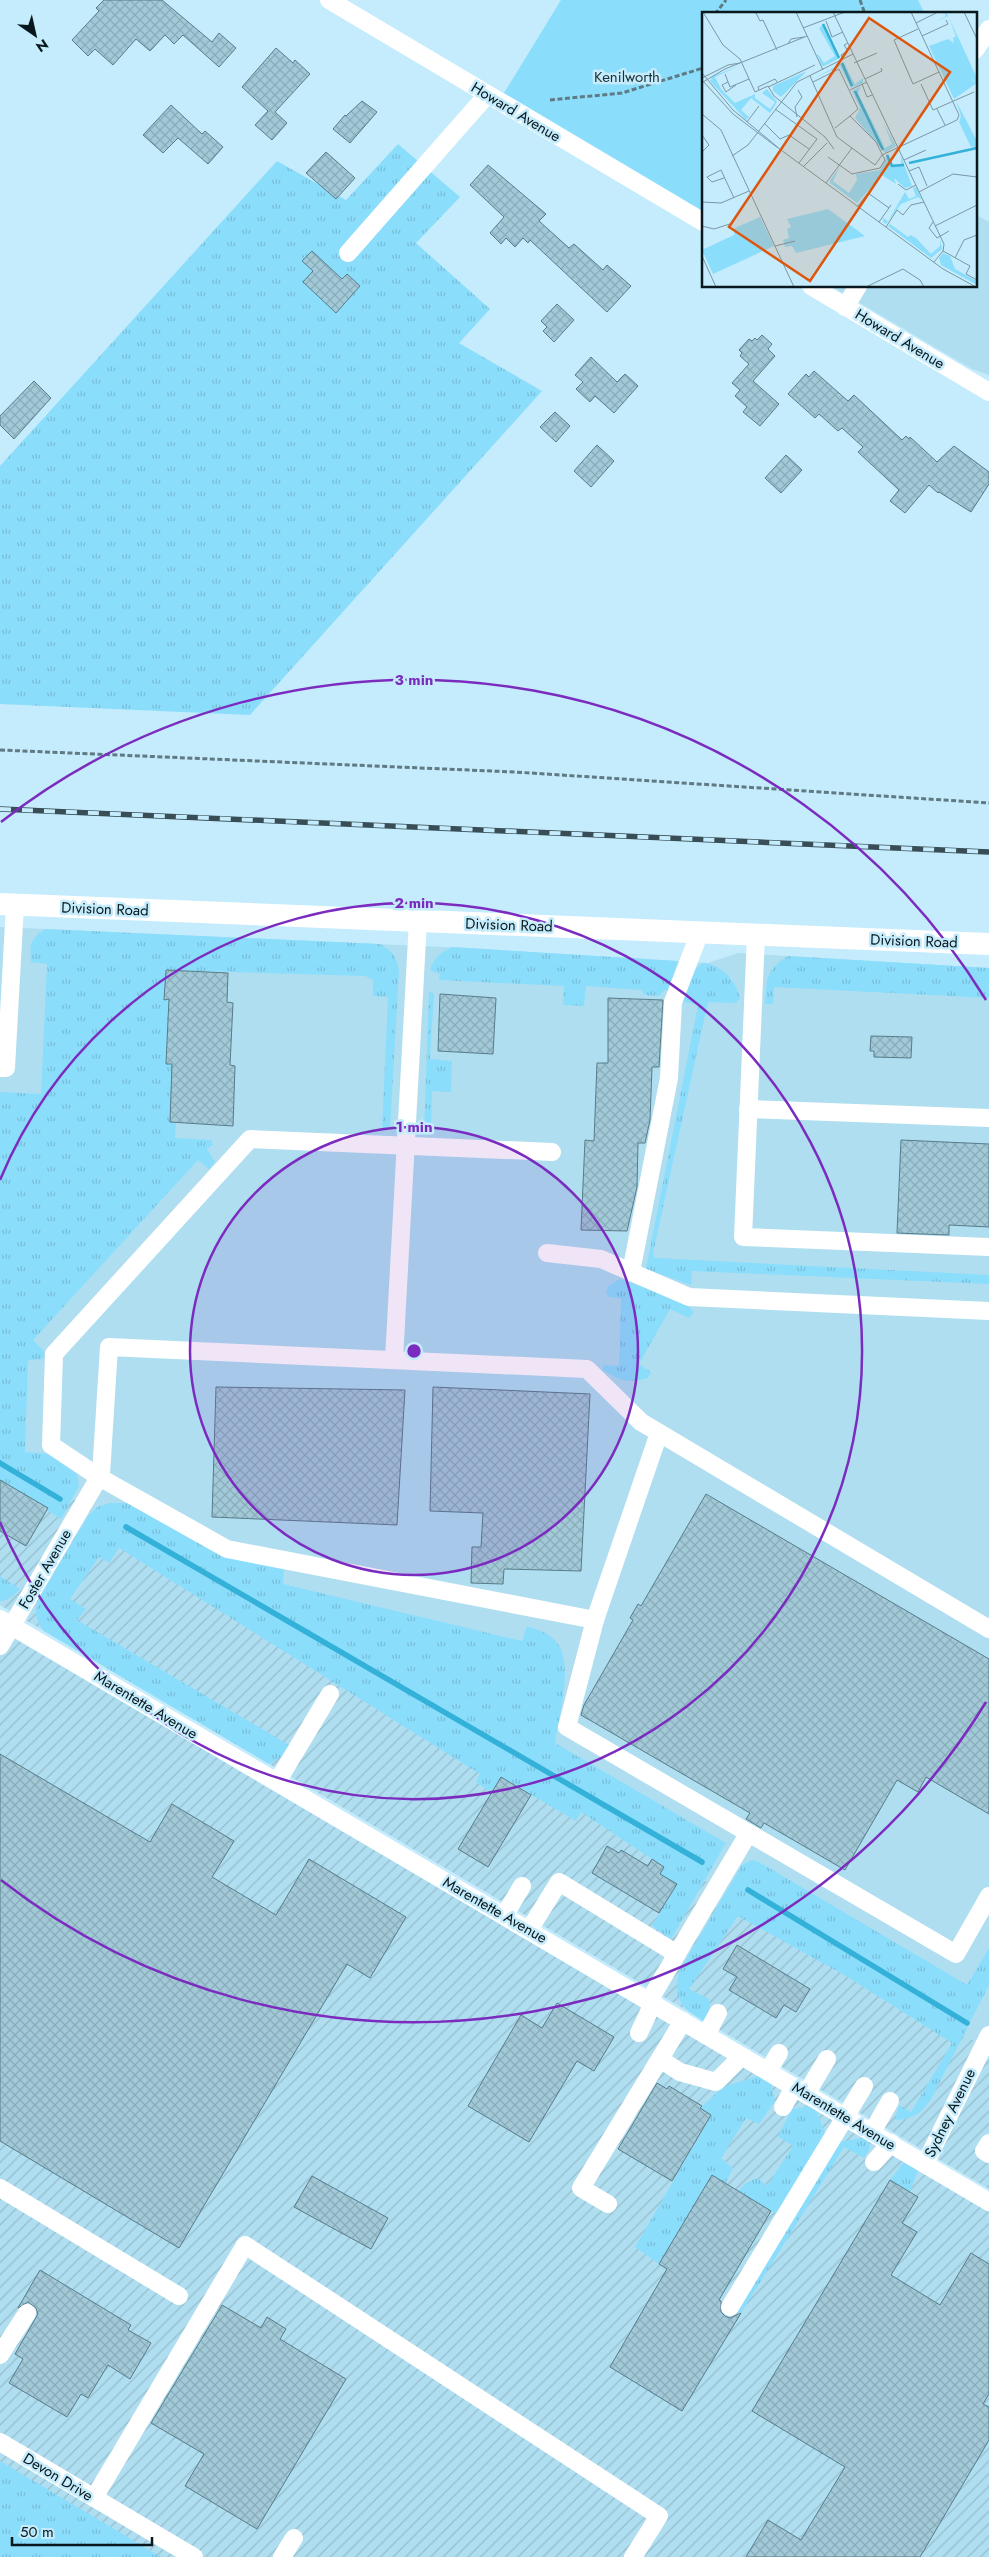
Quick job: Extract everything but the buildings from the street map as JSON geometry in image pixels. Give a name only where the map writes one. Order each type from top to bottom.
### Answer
[{"type":"main road","name":"Division Road","points":[[8,905],[989,944]]},
{"type":"street","name":"Howard Avenue","points":[[329,0],[486,95],[702,221]]},
{"type":"street","points":[[976,48],[989,29]]},
{"type":"street","points":[[348,253],[486,95]]},
{"type":"street","name":"Howard Avenue","points":[[814,288],[989,392]]},
{"type":"street","points":[[846,307],[857,288]]},
{"type":"street","points":[[0,1068],[6,1068],[8,905]]},
{"type":"street","points":[[394,1360],[418,921]]},
{"type":"street","points":[[631,1272],[669,1078],[674,1002],[700,932]]},
{"type":"street","points":[[756,935],[743,1237],[989,1247]]},
{"type":"street","points":[[748,1109],[989,1118]]},
{"type":"street","points":[[552,1152],[250,1139],[54,1354],[50,1445],[99,1478],[227,1549],[596,1620]]},
{"type":"street","points":[[547,1253],[601,1259],[689,1297],[989,1311]]},
{"type":"street","points":[[99,1478],[109,1347],[587,1369],[641,1422],[989,1629]]},
{"type":"street","points":[[659,1433],[596,1620],[566,1727],[956,1954],[989,1896]]},
{"type":"street","name":"Foster Avenue","points":[[0,1646],[6,1622],[75,1519],[99,1478]]},
{"type":"street","name":"Marentette Avenue","points":[[6,1622],[989,2202]]},
{"type":"street","points":[[277,1782],[330,1694]]},
{"type":"street","points":[[639,2033],[651,2002],[677,1954],[748,1834]]},
{"type":"street","points":[[529,1930],[559,1882],[677,1954]]},
{"type":"street","points":[[504,1916],[522,1886]]},
{"type":"street","points":[[706,2035],[718,2012]]},
{"type":"street","points":[[608,2204],[581,2188],[683,2021]]},
{"type":"street","name":"Sydney Avenue","points":[[925,2164],[983,2062],[989,2035]]},
{"type":"street","points":[[768,2071],[780,2053]]},
{"type":"street","points":[[660,2059],[680,2072],[716,2082],[742,2056]]},
{"type":"street","points":[[784,2108],[827,2059]]},
{"type":"street","points":[[730,2307],[864,2086]]},
{"type":"street","points":[[872,2132],[890,2101]]},
{"type":"street","points":[[989,2142],[984,2151],[989,2154]]},
{"type":"street","points":[[874,2162],[890,2143]]},
{"type":"street","points":[[0,2188],[179,2296]]},
{"type":"street","points":[[94,2498],[244,2245],[659,2516],[633,2557]]},
{"type":"street","points":[[0,2355],[27,2313]]},
{"type":"street","name":"Devon Drive","points":[[0,2442],[194,2557]]},
{"type":"street","points":[[282,2557],[294,2538]]},
{"type":"path","points":[[717,12],[726,0]]},
{"type":"path","points":[[860,0],[864,12]]},
{"type":"path","points":[[550,100],[622,93],[702,68]]},
{"type":"path","points":[[0,750],[515,772],[989,803]]},
{"type":"shaded area","points":[[976,215],[989,222],[989,375],[972,369],[834,288],[976,288]]},
{"type":"shaded area","points":[[0,927],[465,948],[708,963],[738,953],[989,968],[989,2046],[962,2036],[0,1454]]},
{"type":"shaded area","points":[[0,1454],[962,2036],[989,2046],[989,2189],[0,1605]]},
{"type":"shaded area","points":[[0,1630],[989,2212],[989,2557],[0,2557]]},
{"type":"green space","name":"Kenilworth","points":[[561,0],[918,0],[924,12],[702,12],[702,210],[504,93]]},
{"type":"green space","points":[[398,144],[460,197],[416,243],[490,309],[459,343],[542,391],[250,715],[0,704],[0,466],[277,161],[346,200]]},
{"type":"green space","points":[[45,929],[380,944],[393,955],[399,971],[390,1130],[382,1128],[388,997],[373,996],[373,980],[365,976],[166,970],[164,1000],[169,999],[167,1064],[172,1064],[170,1122],[176,1122],[175,1138],[211,1140],[213,1145],[207,1149],[215,1162],[209,1169],[198,1160],[33,1340],[44,1351],[44,1359],[28,1360],[25,1452],[48,1454],[77,1474],[79,1486],[61,1519],[0,1480],[0,1092],[41,1094],[47,964],[31,962],[31,951],[33,940]]},
{"type":"green space","points":[[452,947],[678,961],[668,991],[664,990],[659,996],[645,995],[641,990],[586,986],[584,1006],[563,1005],[564,986],[439,980],[440,974],[430,970],[433,962],[444,951]]},
{"type":"green space","points":[[788,956],[989,968],[989,998],[774,987],[773,1004],[765,1004],[767,981],[771,971],[780,961]]},
{"type":"green space","points":[[703,963],[716,966],[727,974],[740,998],[736,1003],[708,1002],[653,1253],[655,1258],[989,1275],[989,1284],[692,1271],[691,1285],[646,1269],[698,1005],[682,1001],[693,971]]},
{"type":"green space","points":[[429,992],[434,993],[430,1059],[452,1061],[451,1092],[432,1091],[431,1130],[424,1130]]},
{"type":"green space","points":[[620,1279],[684,1302],[694,1312],[689,1318],[670,1309],[639,1364],[651,1372],[648,1378],[634,1381],[624,1380],[602,1370],[604,1365],[619,1366],[621,1298],[609,1297],[606,1293],[608,1286]]},
{"type":"green space","points":[[110,1503],[132,1503],[284,1569],[283,1584],[522,1641],[527,1626],[544,1632],[551,1637],[562,1652],[565,1677],[555,1743],[726,1843],[671,1939],[652,1926],[677,1884],[660,1874],[664,1867],[581,1812],[576,1821],[501,1777],[491,1792],[476,1782],[480,1774],[119,1548],[109,1563],[99,1557],[70,1599],[86,1609],[77,1620],[289,1745],[283,1756],[269,1764],[44,1631],[36,1616],[39,1598],[88,1516],[97,1507]]},
{"type":"green space","points":[[0,1576],[20,1589],[9,1599],[3,1601],[0,1601]]},
{"type":"green space","points":[[752,1860],[759,1862],[967,1985],[989,1948],[989,1985],[931,2099],[916,2115],[895,2120],[899,2105],[911,2112],[952,2043],[846,1976],[738,1916],[689,1989],[709,1999],[710,2008],[703,2021],[689,2011],[680,2001],[677,1989],[679,1971],[742,1865]]},
{"type":"green space","points":[[758,2076],[771,2083],[775,2101],[759,2124],[746,2118],[721,2158],[733,2168],[725,2184],[711,2176],[659,2264],[635,2247],[711,2116],[700,2108],[723,2087]]},
{"type":"green space","points":[[810,2106],[816,2109],[826,2136],[778,2215],[738,2191],[746,2183],[757,2178],[767,2186],[793,2146],[778,2136],[792,2109]]},
{"type":"green space","points":[[864,2138],[868,2141],[870,2148],[864,2158],[844,2147],[741,2313],[737,2311],[837,2142]]},
{"type":"green space","points":[[904,2162],[918,2170],[910,2192],[890,2180]]},
{"type":"green space","points":[[0,2461],[161,2557],[0,2557]]},
{"type":"waterway","points":[[0,1463],[60,1499]]},
{"type":"waterway","points":[[126,1527],[702,1862]]},
{"type":"waterway","points":[[748,1890],[967,2023]]},
{"type":"railway","points":[[0,809],[989,852]]}]
